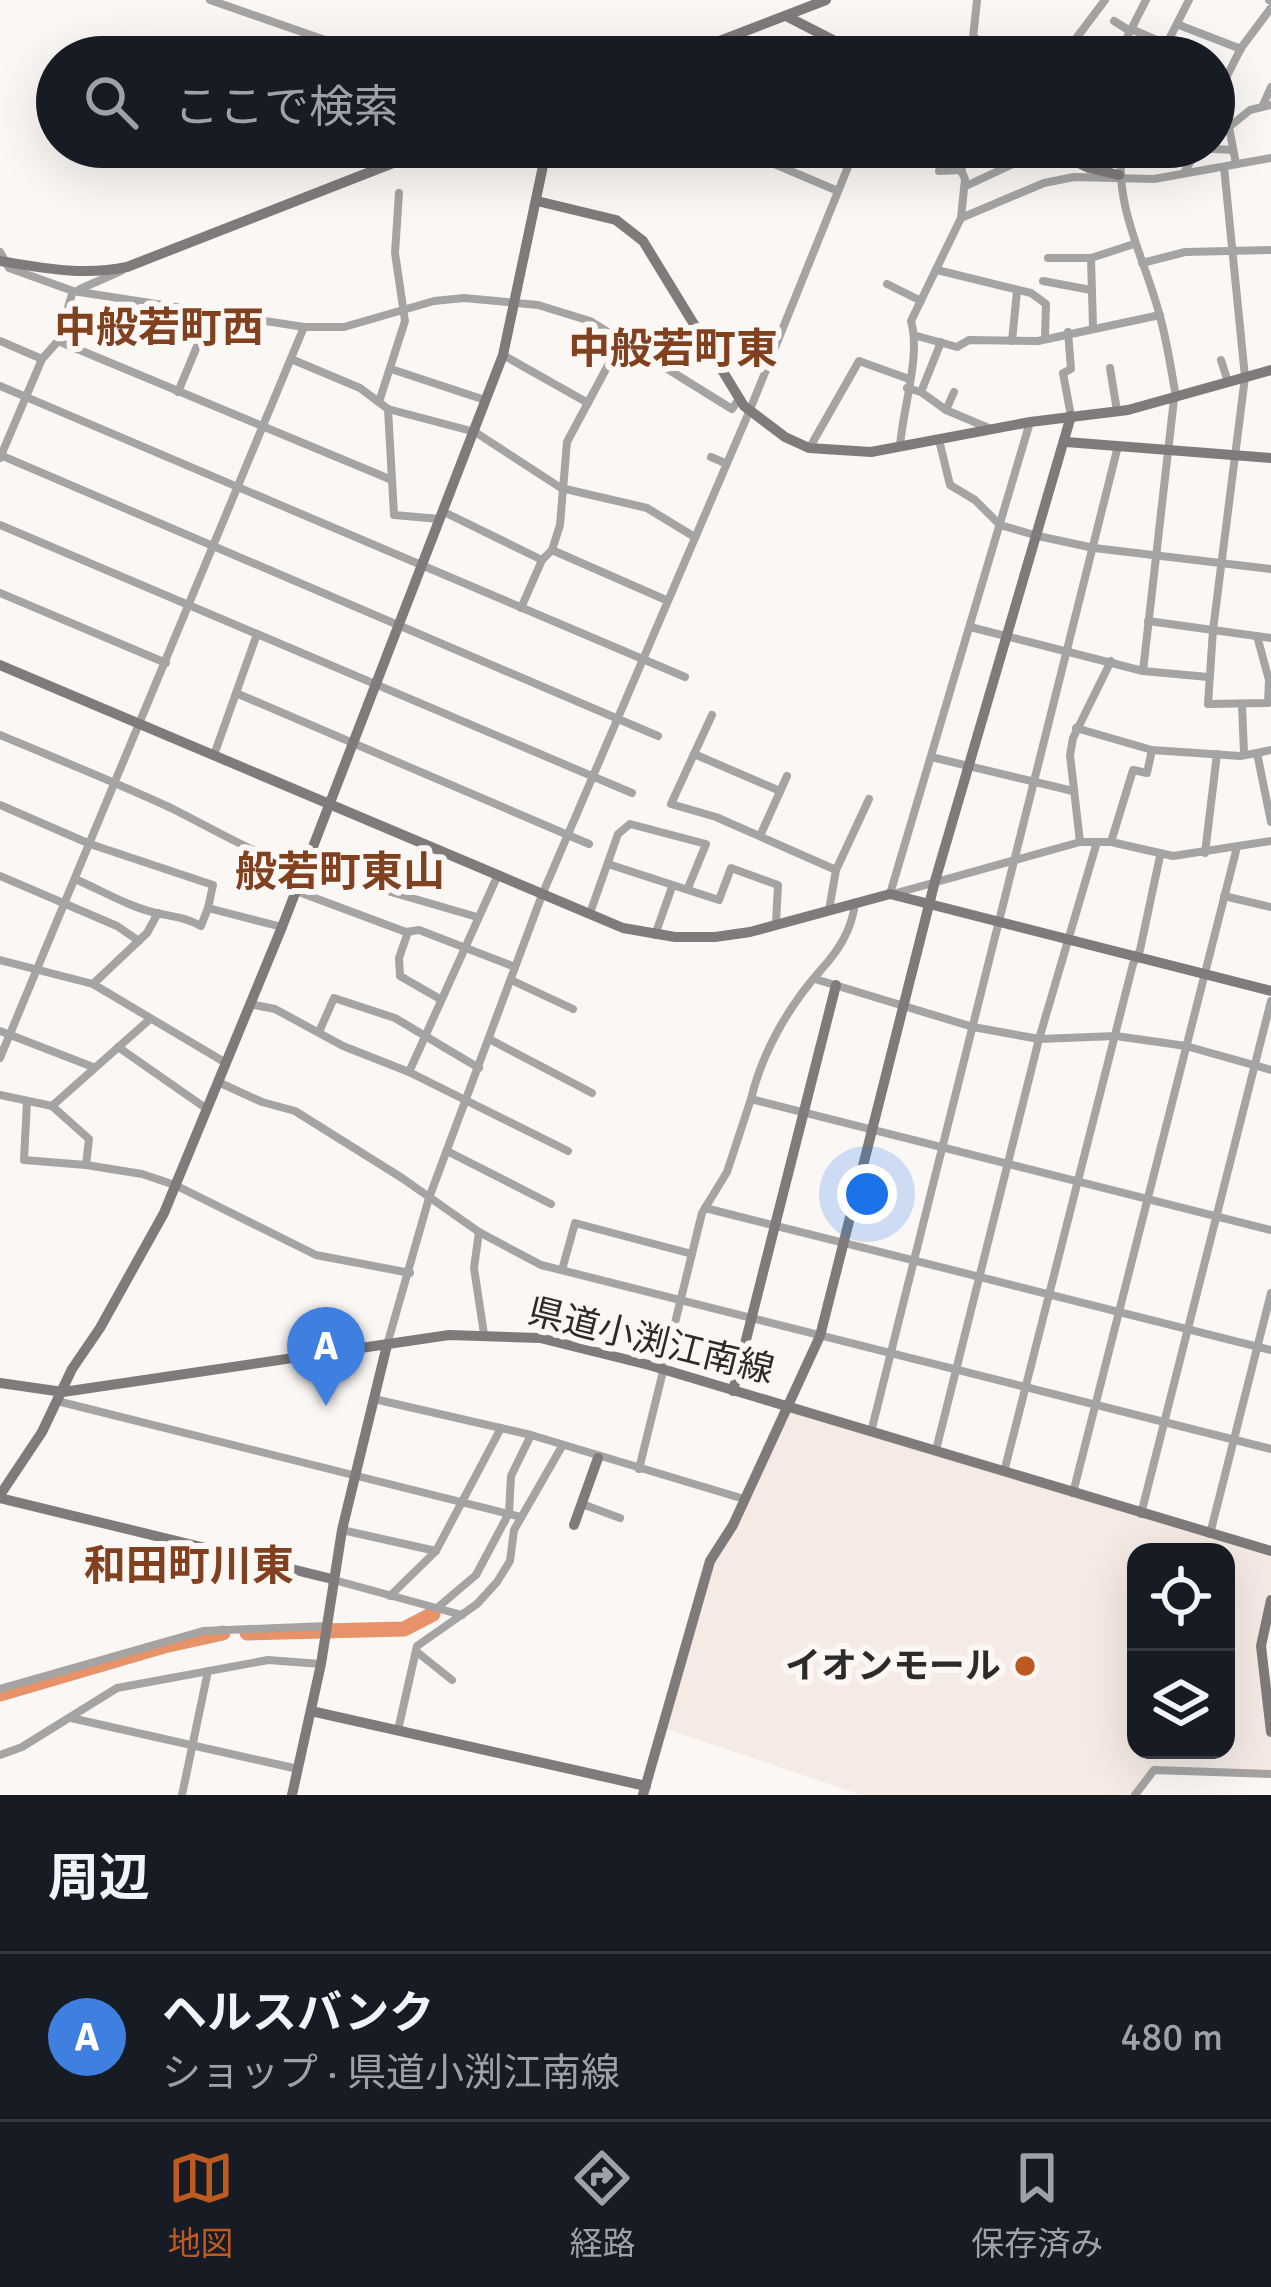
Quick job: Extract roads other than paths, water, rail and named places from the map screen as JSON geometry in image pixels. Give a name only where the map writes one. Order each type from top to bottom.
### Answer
[{"type":"street","points":[[210,0],[314,36]]},
{"type":"street","points":[[736,36],[826,0]]},
{"type":"street","points":[[973,36],[977,0]]},
{"type":"street","points":[[1078,36],[1105,0]]},
{"type":"street","points":[[1127,36],[1146,0]]},
{"type":"street","points":[[1170,36],[1189,0]]},
{"type":"street","points":[[1235,59],[1268,21],[1270,3]]},
{"type":"street","points":[[811,8],[815,32]]},
{"type":"street","points":[[788,17],[823,36]]},
{"type":"street","points":[[1179,17],[1215,36]]},
{"type":"street","points":[[1114,21],[1145,36]]},
{"type":"street","points":[[1235,46],[1240,49]]},
{"type":"street","points":[[1235,122],[1250,110],[1267,105],[1271,87]]},
{"type":"street","points":[[1235,160],[1271,158]]},
{"type":"street","points":[[2,258],[84,273],[127,267],[380,168]]},
{"type":"street","points":[[462,1615],[0,1497],[137,1264],[175,1185],[282,927],[487,400],[502,355],[544,168]]},
{"type":"street","points":[[784,168],[838,191]]},
{"type":"street","points":[[292,1795],[321,1664],[342,1530],[429,1198],[542,896],[749,412],[847,168]]},
{"type":"street","points":[[966,186],[1004,168]]},
{"type":"street","points":[[1103,168],[1119,175]]},
{"type":"street","points":[[1120,168],[1135,244],[1160,315],[1175,399],[1143,670]]},
{"type":"street","points":[[1183,174],[1186,168]]},
{"type":"street","points":[[961,218],[1044,183],[1119,175],[1154,179],[1218,168]]},
{"type":"street","points":[[1224,168],[1245,377],[1220,563],[1208,704],[1268,704],[1269,680],[1257,636]]},
{"type":"street","points":[[900,448],[917,336],[911,321],[961,218],[966,186],[962,170],[939,171]]},
{"type":"street","points":[[399,193],[395,253],[404,332],[383,405],[394,515],[443,515],[542,560]]},
{"type":"street","points":[[537,201],[616,220],[643,241],[749,412],[809,448],[849,453],[900,448],[1175,399],[1271,370]]},
{"type":"street","points":[[1048,258],[1091,258],[1135,244]]},
{"type":"street","points":[[1142,263],[1185,251],[1271,250]]},
{"type":"street","points":[[2,258],[9,268],[73,291],[304,327],[344,326],[464,298],[556,310],[590,321],[732,410],[740,398]]},
{"type":"street","points":[[1091,258],[1093,326]]},
{"type":"street","points":[[73,291],[110,279],[127,267]]},
{"type":"street","points":[[938,270],[1031,293],[1046,304],[1045,337]]},
{"type":"street","points":[[1043,281],[1091,290]]},
{"type":"street","points":[[887,284],[921,301]]},
{"type":"street","points":[[73,291],[58,341],[42,359],[0,456],[658,736]]},
{"type":"street","points":[[1012,341],[1017,291]]},
{"type":"street","points":[[178,392],[212,310]]},
{"type":"street","points":[[917,336],[957,347],[969,340],[1038,341],[1160,315]]},
{"type":"street","points":[[0,1058],[5,1033],[38,968],[304,327]]},
{"type":"street","points":[[311,1712],[645,1790],[703,1582],[820,1336],[928,906],[1066,442],[1071,416],[1063,373],[1071,369],[1068,332]]},
{"type":"street","points":[[0,341],[42,359]]},
{"type":"street","points":[[58,341],[392,480]]},
{"type":"street","points":[[521,608],[560,525],[567,442],[621,341]]},
{"type":"street","points":[[921,392],[941,342]]},
{"type":"street","points":[[502,355],[588,403]]},
{"type":"street","points":[[291,359],[360,388],[383,405],[475,433],[562,488],[646,508],[693,536]]},
{"type":"street","points":[[1221,360],[1228,382]]},
{"type":"street","points":[[809,448],[859,361],[908,384],[946,410],[991,429]]},
{"type":"street","points":[[1110,368],[1117,411]]},
{"type":"street","points":[[391,369],[487,400]]},
{"type":"street","points":[[0,386],[685,676]]},
{"type":"street","points":[[946,410],[953,392]]},
{"type":"street","points":[[890,895],[1030,422]]},
{"type":"street","points":[[939,440],[950,485],[1000,524],[1094,548],[1271,569]]},
{"type":"street","points":[[1066,442],[1271,458]]},
{"type":"street","points":[[871,1432],[1118,446]]},
{"type":"street","points":[[710,457],[724,463]]},
{"type":"street","points":[[0,525],[632,793]]},
{"type":"street","points":[[552,550],[667,600]]},
{"type":"street","points":[[0,593],[166,662]]},
{"type":"street","points":[[1148,621],[1271,638]]},
{"type":"street","points":[[970,627],[1143,670],[1208,676]]},
{"type":"street","points":[[214,755],[257,634]]},
{"type":"street","points":[[1080,842],[1070,755],[1076,728],[1111,661]]},
{"type":"street","points":[[0,665],[542,896],[655,935],[715,937],[1080,842],[1112,842],[1160,856],[1271,841]]},
{"type":"street","points":[[236,693],[590,844]]},
{"type":"street","points":[[1242,706],[1244,753]]},
{"type":"street","points":[[712,715],[671,804],[716,817],[836,870]]},
{"type":"street","points":[[1076,728],[1152,750],[1217,754],[1271,750]]},
{"type":"street","points":[[0,735],[271,854],[277,862],[477,917]]},
{"type":"street","points":[[1112,842],[1130,769],[1147,773],[1152,750]]},
{"type":"street","points":[[1257,753],[1271,822]]},
{"type":"street","points":[[694,754],[780,791]]},
{"type":"street","points":[[1205,853],[1217,754]]},
{"type":"street","points":[[931,757],[1073,790]]},
{"type":"street","points":[[760,836],[787,776]]},
{"type":"street","points":[[829,911],[836,870],[869,800]]},
{"type":"street","points":[[0,805],[90,844],[213,884],[201,926],[178,914],[158,914],[75,878]]},
{"type":"street","points":[[589,915],[618,833],[630,824],[706,844],[688,888]]},
{"type":"street","points":[[935,1452],[1039,1039],[1097,842]]},
{"type":"street","points":[[1072,1493],[1237,847]]},
{"type":"street","points":[[1004,1472],[1160,856]]},
{"type":"street","points":[[608,864],[719,900],[731,868],[778,885],[776,923]]},
{"type":"street","points":[[0,876],[117,926],[139,941]]},
{"type":"street","points":[[409,1072],[496,877]]},
{"type":"street","points":[[655,935],[672,886]]},
{"type":"street","points":[[296,891],[515,967]]},
{"type":"street","points":[[890,895],[1271,992]]},
{"type":"street","points":[[1224,896],[1271,907]]},
{"type":"street","points":[[639,1469],[705,1208],[727,1172],[773,1038],[847,933],[855,904]]},
{"type":"street","points":[[208,908],[282,927]]},
{"type":"street","points":[[93,984],[139,941],[158,914]]},
{"type":"street","points":[[408,932],[399,958],[400,976],[440,998]]},
{"type":"street","points":[[0,960],[93,984],[226,1063]]},
{"type":"street","points":[[815,979],[973,1027],[1039,1039],[1115,1036],[1186,1046],[1271,1070]]},
{"type":"street","points":[[511,980],[573,1009]]},
{"type":"street","points":[[733,1391],[836,985]]},
{"type":"street","points":[[319,1032],[334,998],[395,1018],[479,1067]]},
{"type":"street","points":[[1141,1514],[1271,1001]]},
{"type":"street","points":[[250,1004],[275,1009],[355,1052],[409,1072],[568,1151]]},
{"type":"street","points":[[52,1106],[149,1020]]},
{"type":"street","points":[[5,1033],[93,1067]]},
{"type":"street","points":[[489,1039],[592,1093]]},
{"type":"street","points":[[118,1047],[207,1109]]},
{"type":"street","points":[[218,1082],[295,1111],[479,1232],[541,1265],[1271,1449]]},
{"type":"street","points":[[0,1095],[52,1106],[89,1139],[86,1166]]},
{"type":"street","points":[[751,1099],[1271,1230]]},
{"type":"street","points":[[27,1101],[24,1160],[142,1174],[175,1185],[316,1255],[410,1273]]},
{"type":"street","points":[[447,1151],[551,1204]]},
{"type":"street","points":[[705,1208],[1271,1350]]},
{"type":"street","points":[[562,1270],[575,1223],[692,1254]]},
{"type":"street","points":[[479,1232],[474,1268],[484,1334]]},
{"type":"street","points":[[1210,1534],[1271,1293]]},
{"type":"street","name":"県道小渕江南線","points":[[0,1383],[60,1396],[387,1345],[484,1334],[540,1338],[1271,1551]]},
{"type":"street","points":[[60,1396],[521,1516]]},
{"type":"street","points":[[374,1399],[531,1436],[744,1499]]},
{"type":"street","points":[[390,1596],[436,1551],[501,1428]]},
{"type":"street","points":[[437,1608],[476,1575],[509,1513],[511,1476],[531,1436]]},
{"type":"street","points":[[398,1730],[417,1646],[477,1604],[508,1566],[514,1530],[562,1447]]},
{"type":"street","points":[[574,1525],[598,1458]]},
{"type":"street","points":[[582,1504],[620,1518]]},
{"type":"street","points":[[342,1530],[436,1551]]},
{"type":"street","points":[[1271,1600],[1261,1646],[1271,1728]]},
{"type":"street","points":[[0,1689],[203,1631],[327,1630]]},
{"type":"street","points":[[416,1651],[452,1680]]},
{"type":"street","points":[[0,1755],[22,1747],[117,1688],[268,1660],[321,1664]]},
{"type":"street","points":[[182,1795],[208,1671]]},
{"type":"street","points":[[69,1717],[298,1769]]},
{"type":"street","points":[[1135,1795],[1154,1769],[1271,1774]]},
{"type":"waterway","points":[[247,1633],[404,1629],[433,1614]]},
{"type":"waterway","points":[[0,1694],[223,1633]]},
{"type":"place","name":"ヘルスバンク","points":[[326,1406]]},
{"type":"place","name":"イオンモール","points":[[1025,1666]]},
{"type":"district","name":"中般若町西","points":[[159,328]]},
{"type":"district","name":"中般若町東","points":[[673,349]]},
{"type":"district","name":"般若町東山","points":[[340,872]]},
{"type":"district","name":"和田町川東","points":[[189,1566]]}]
